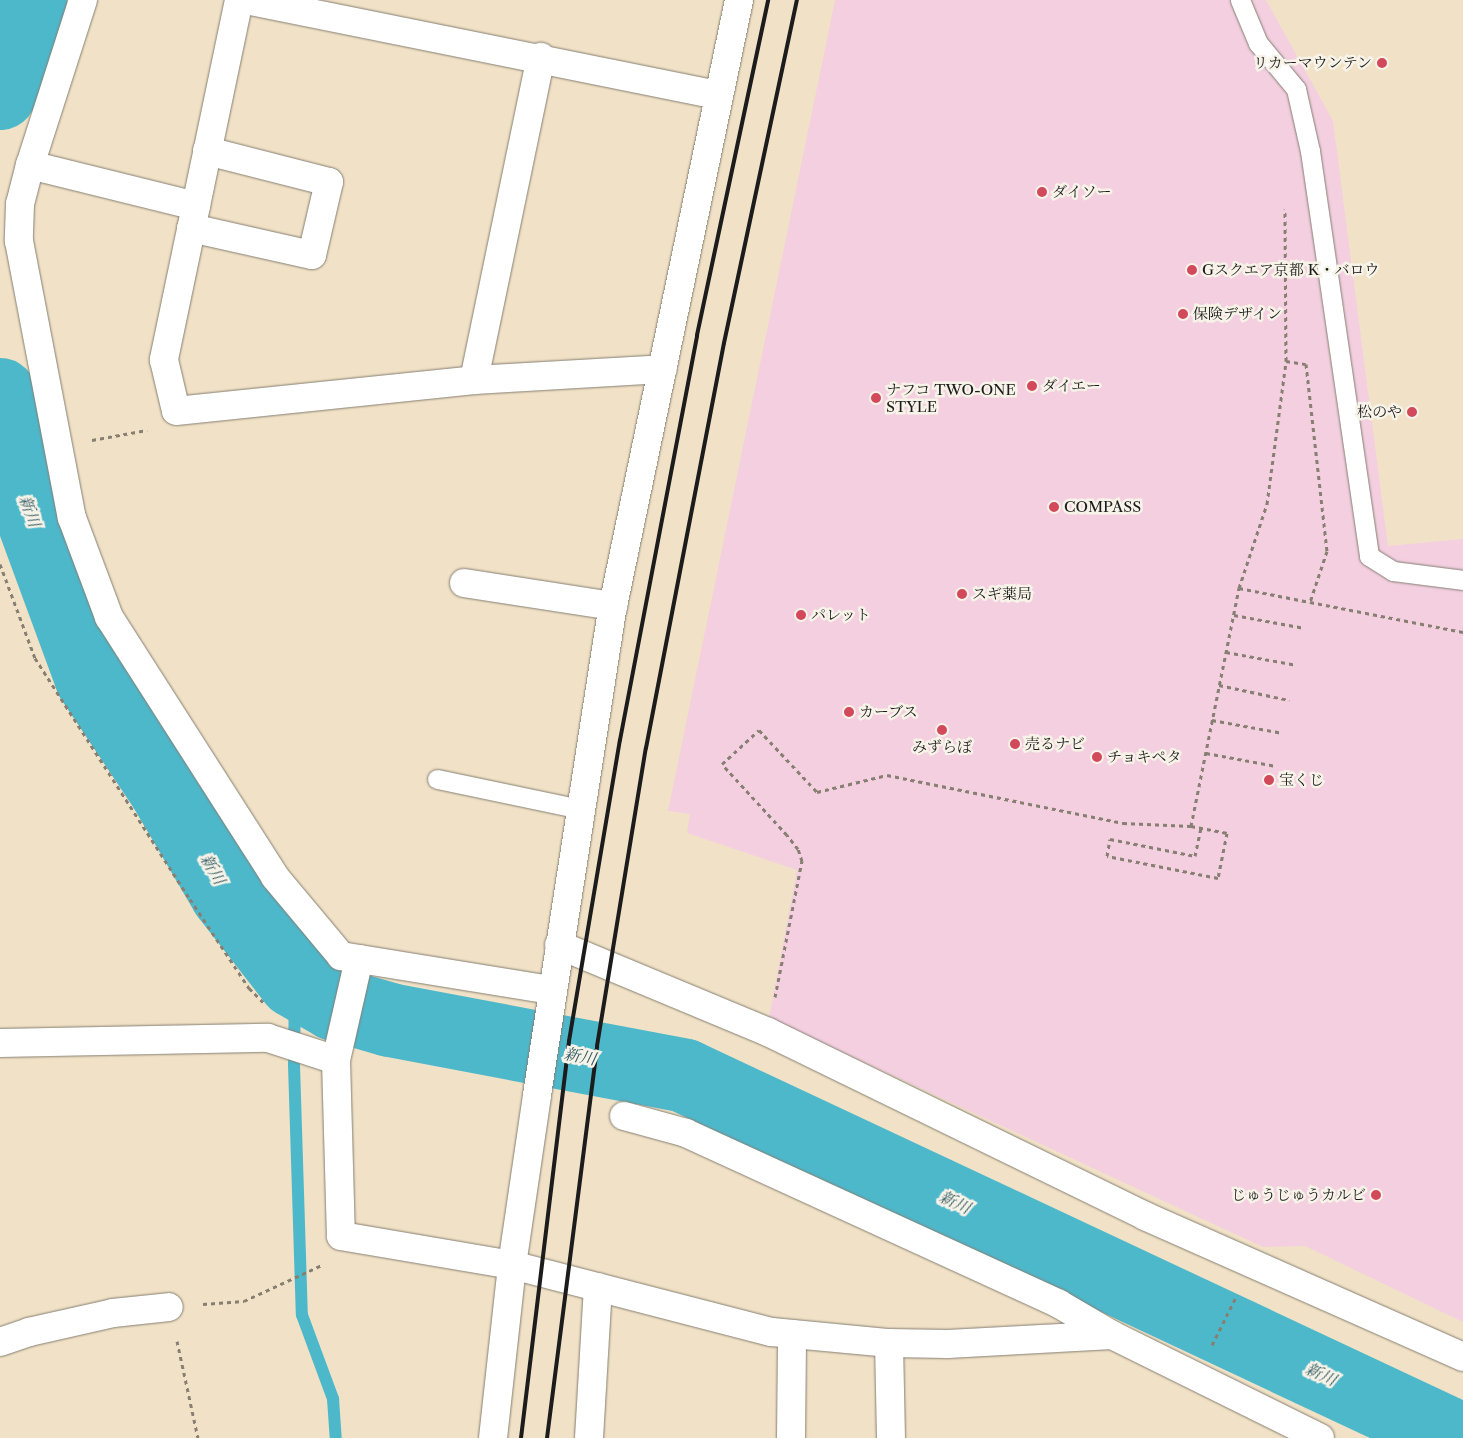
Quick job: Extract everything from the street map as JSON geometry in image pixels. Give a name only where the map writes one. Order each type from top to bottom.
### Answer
[{"type":"street","points":[[83,0],[30,165],[20,204],[19,241],[72,518],[109,616],[276,877],[342,956],[357,966],[552,990]]},
{"type":"street","points":[[239,0],[164,360],[176,411],[474,380],[663,369]]},
{"type":"street","points":[[246,0],[541,57],[719,95]]},
{"type":"street","points":[[493,1438],[512,1265],[552,990],[614,606],[739,0]]},
{"type":"street","points":[[474,380],[541,57]]},
{"type":"street","points":[[30,165],[312,255],[329,182],[207,151]]},
{"type":"street","points":[[464,583],[614,606]]},
{"type":"street","points":[[559,945],[768,1032],[1145,1216],[1463,1357]]},
{"type":"street","points":[[357,966],[337,1057],[341,1236],[512,1265],[772,1332],[889,1343],[948,1344],[1112,1335]]},
{"type":"street","points":[[0,1043],[268,1038],[337,1057]]},
{"type":"street","points":[[624,1116],[686,1133],[1059,1304],[1112,1335],[1320,1438]]},
{"type":"street","points":[[589,1438],[598,1287]]},
{"type":"street","points":[[0,1342],[29,1332],[113,1313],[169,1307]]},
{"type":"street","points":[[791,1438],[792,1334]]},
{"type":"street","points":[[889,1343],[890,1438]]},
{"type":"lane","points":[[1240,0],[1258,43],[1296,89],[1310,151],[1369,556],[1393,571],[1463,580]]},
{"type":"lane","points":[[437,779],[581,808]]},
{"type":"path","points":[[1192,826],[1239,588],[1267,504],[1286,361],[1284,228]]},
{"type":"path","points":[[1286,361],[1306,364],[1327,551],[1310,602]]},
{"type":"path","points":[[57,446],[157,428],[176,411]]},
{"type":"path","points":[[0,564],[35,658],[249,988],[280,1018],[288,1045]]},
{"type":"path","points":[[1239,588],[1463,632]]},
{"type":"path","points":[[1234,615],[1305,628]]},
{"type":"path","points":[[1226,652],[1297,665]]},
{"type":"path","points":[[1219,685],[1289,700]]},
{"type":"path","points":[[1212,720],[1283,733]]},
{"type":"path","points":[[768,1032],[802,861],[798,849],[787,835],[722,764],[759,730],[817,792],[887,775],[1123,823],[1192,826],[1227,833],[1218,878],[1106,856],[1110,839],[1195,856],[1201,828]]},
{"type":"path","points":[[1206,753],[1276,766]]},
{"type":"path","points":[[198,1438],[169,1307],[244,1301],[338,1258],[341,1236]]},
{"type":"path","points":[[1196,1376],[1253,1264]]},
{"type":"shaded area","points":[[835,0],[1266,0],[1333,121],[1388,546],[1463,539],[1463,1322],[1305,1246],[1263,1247],[769,1018],[797,870],[687,833],[690,814],[668,811]]},
{"type":"waterway","name":"新川","points":[[0,93],[30,0]]},
{"type":"waterway","name":"新川","points":[[0,395],[17,475],[92,679],[165,788],[227,894],[295,981],[335,1004],[390,1020],[685,1076],[1457,1438]]},
{"type":"waterway","points":[[295,981],[294,1065],[302,1315],[333,1399],[336,1438]]},
{"type":"railway","points":[[521,1438],[569,1041],[620,740],[697,335],[768,0]]},
{"type":"railway","points":[[547,1438],[597,1046],[646,748],[724,343],[797,0]]},
{"type":"place","name":"リカーマウンテン","points":[[1382,63]]},
{"type":"place","name":"ダイソー","points":[[1042,192]]},
{"type":"place","name":"Gスクエア京都 K・バロウ","points":[[1192,270]]},
{"type":"place","name":"保険デザイン","points":[[1183,314]]},
{"type":"place","name":"ダイエー","points":[[1032,386]]},
{"type":"place","name":"ナフコ TWO-ONE STYLE","points":[[876,398]]},
{"type":"place","name":"松のや","points":[[1412,412]]},
{"type":"place","name":"COMPASS","points":[[1054,507]]},
{"type":"place","name":"スギ薬局","points":[[962,594]]},
{"type":"place","name":"パレット","points":[[801,615]]},
{"type":"place","name":"カーブス","points":[[849,712]]},
{"type":"place","name":"みずらぼ","points":[[942,730]]},
{"type":"place","name":"売るナビ","points":[[1015,744]]},
{"type":"place","name":"チョキペタ","points":[[1097,757]]},
{"type":"place","name":"宝くじ","points":[[1269,780]]},
{"type":"place","name":"じゅうじゅうカルビ","points":[[1376,1195]]}]
